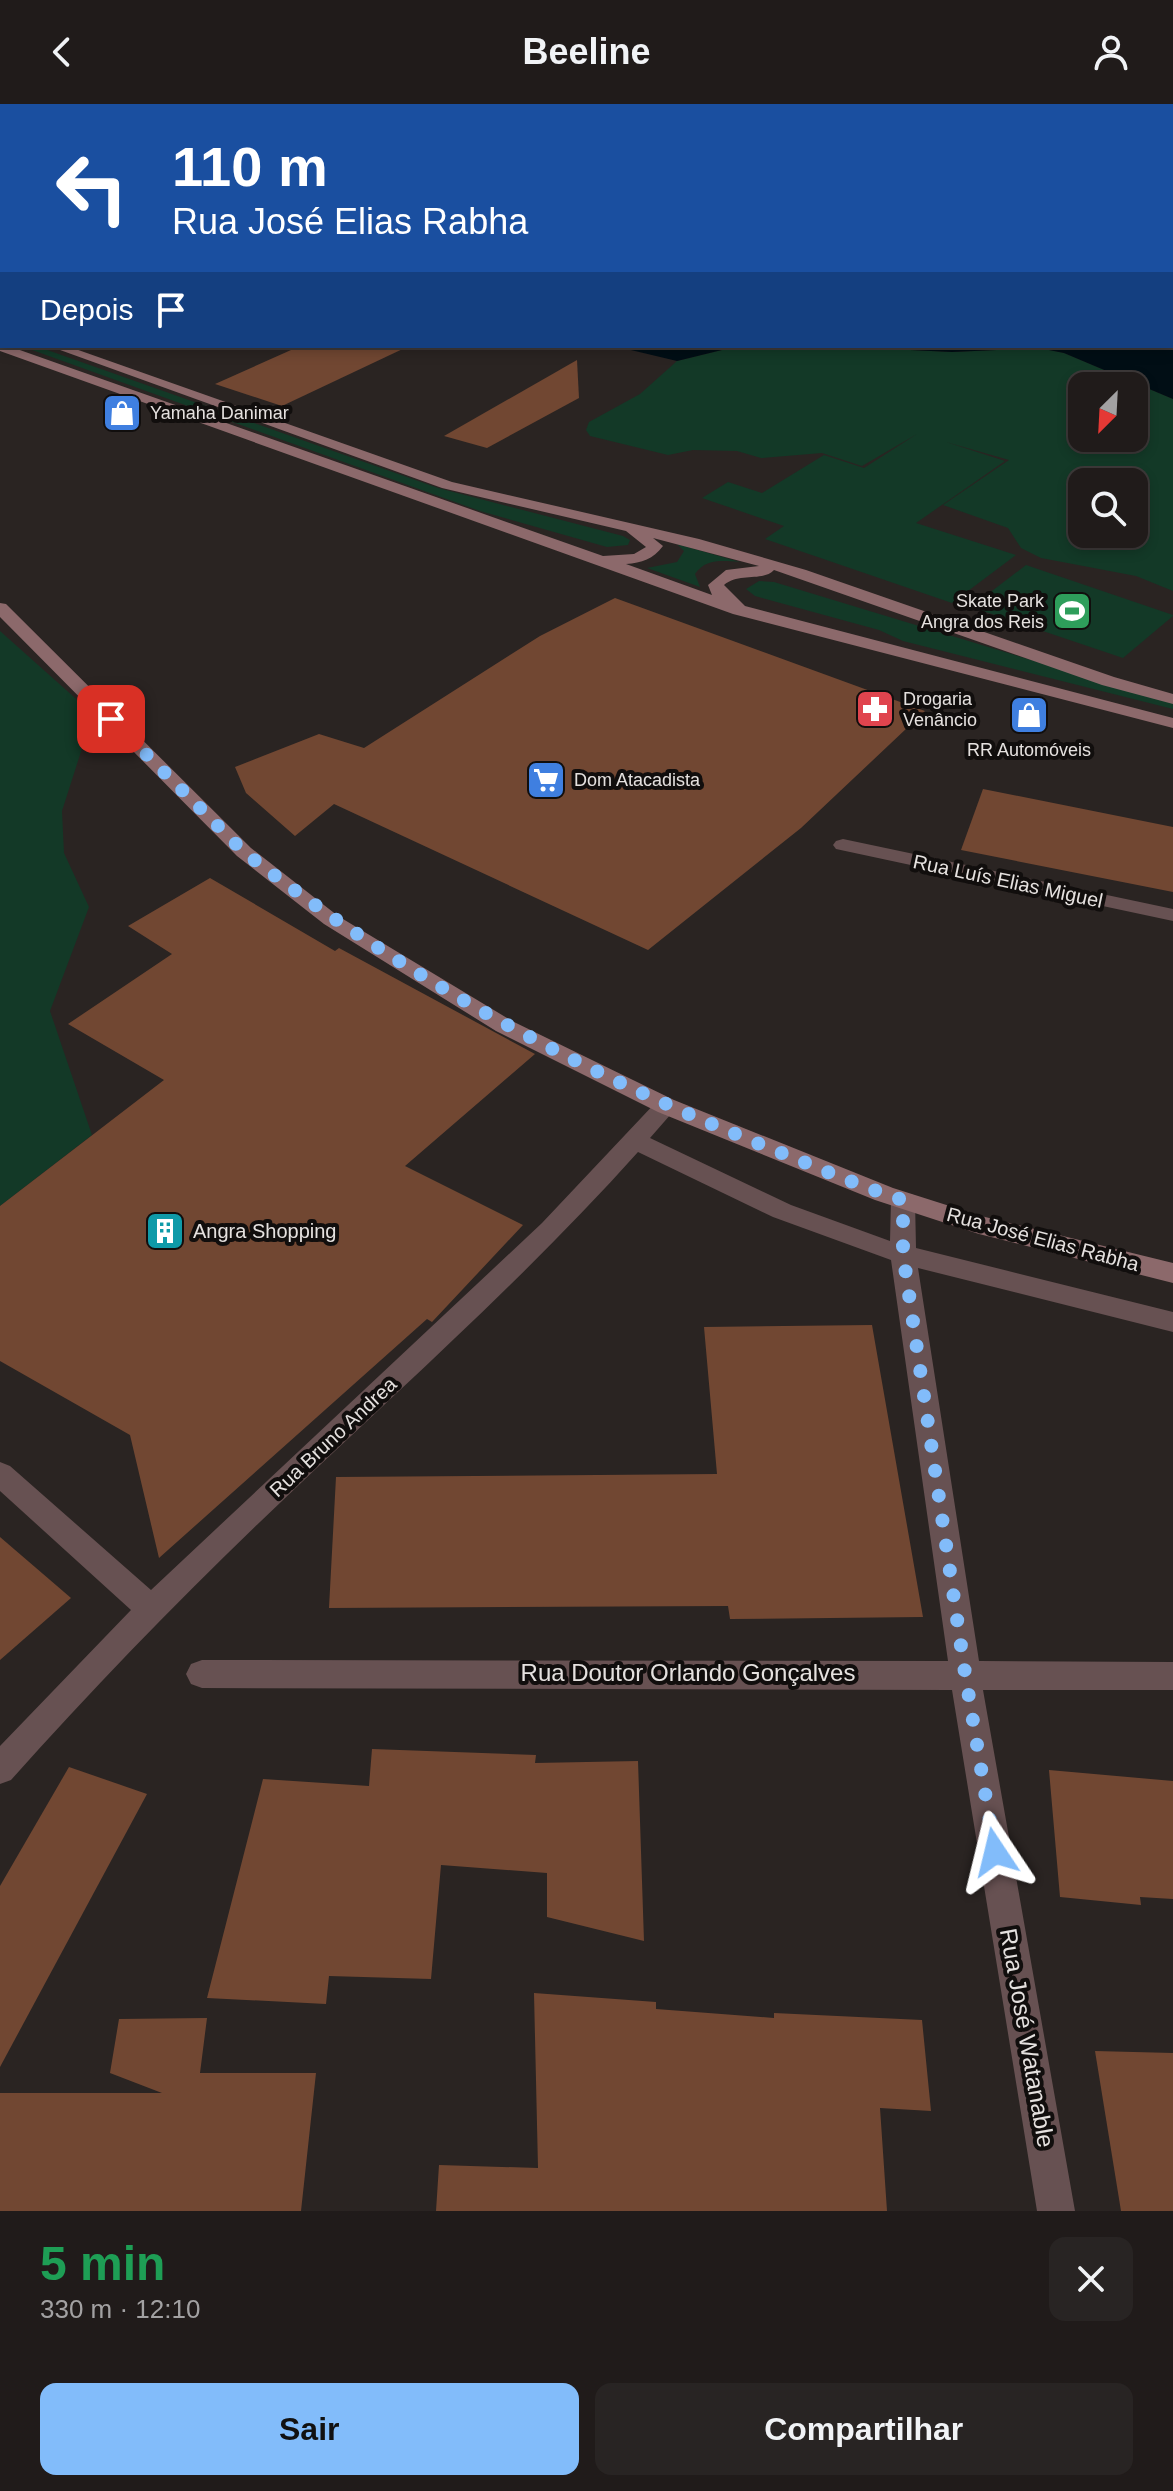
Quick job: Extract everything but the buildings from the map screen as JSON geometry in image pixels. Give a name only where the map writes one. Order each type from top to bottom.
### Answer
[{"type":"main road","points":[[3,348],[739,610],[1173,723]]},
{"type":"main road","points":[[61,348],[447,485],[608,522],[800,573],[1108,681],[1173,699]]},
{"type":"main road","points":[[565,548],[621,560],[638,559],[655,546],[647,538],[608,522]]},
{"type":"main road","points":[[739,610],[719,593],[716,585],[721,577],[747,571],[800,573]]},
{"type":"main road","name":"Rua José Elias Rabha","points":[[0,608],[244,852],[331,920],[504,1026],[666,1106],[903,1200],[979,1225],[1173,1273]]},
{"type":"street","name":"Rua Luís Elias Miguel","points":[[843,845],[1173,915]]},
{"type":"street","name":"Rua Bruno Andrea","points":[[0,1769],[54,1708],[151,1609],[553,1228],[666,1106]]},
{"type":"street","points":[[634,1140],[760,1202],[903,1254],[1173,1322]]},
{"type":"street","name":"Rua José Watanable","points":[[903,1200],[903,1254],[965,1673],[1056,2211]]},
{"type":"street","points":[[0,1474],[151,1609]]},
{"type":"street","name":"Rua Doutor Orlando Gonçalves","points":[[202,1674],[965,1673],[1173,1676]]},
{"type":"green space","points":[[27,348],[42,348],[438,488],[630,540],[628,545],[607,547],[480,511]]},
{"type":"green space","points":[[869,348],[952,352],[1039,348],[1064,353],[1109,372],[1068,372],[1068,452],[1148,452],[1148,388],[1173,399],[1173,591],[1136,576],[1041,558],[1021,548],[1008,528],[943,505],[1009,460],[946,442],[1005,461],[916,523],[1016,555],[952,603],[765,539],[784,526],[702,498],[728,482],[762,493],[824,455],[864,468],[917,434],[862,466],[822,453],[761,458],[737,451],[693,450],[668,455],[590,436],[586,430],[589,422],[640,394],[677,361],[726,349]]},
{"type":"green space","points":[[677,544],[740,562],[704,565],[695,574],[700,587],[647,568],[677,562],[684,551]]},
{"type":"green space","name":"Skate Park Angra dos Reis","points":[[1026,565],[1173,616],[1123,658],[971,607]]},
{"type":"green space","points":[[759,581],[774,582],[1173,703],[1173,709],[903,641],[879,630],[755,596],[746,589]]},
{"type":"green space","points":[[0,631],[93,714],[62,811],[64,853],[89,907],[50,1011],[92,1135],[0,1206]]},
{"type":"shaded area","points":[[622,348],[760,348],[726,349],[677,361]]},
{"type":"shaded area","points":[[869,348],[1039,348],[952,352]]},
{"type":"shaded area","points":[[1039,348],[1173,348],[1173,399],[1148,388],[1148,372],[1109,372],[1064,353]]},
{"type":"place","name":"Yamaha Danimar","points":[[122,413]]},
{"type":"place","name":"Skate Park Angra dos Reis","points":[[1072,611]]},
{"type":"place","name":"Drogaria Venâncio","points":[[875,709]]},
{"type":"place","name":"RR Automóveis","points":[[1029,715]]},
{"type":"place","name":"Dom Atacadista","points":[[546,780]]},
{"type":"place","name":"Angra Shopping","points":[[165,1231]]},
{"type":"route","points":[[111,719],[244,852],[265,869],[331,920],[504,1026],[666,1106],[903,1200],[903,1254],[965,1673],[995,1852]]}]
